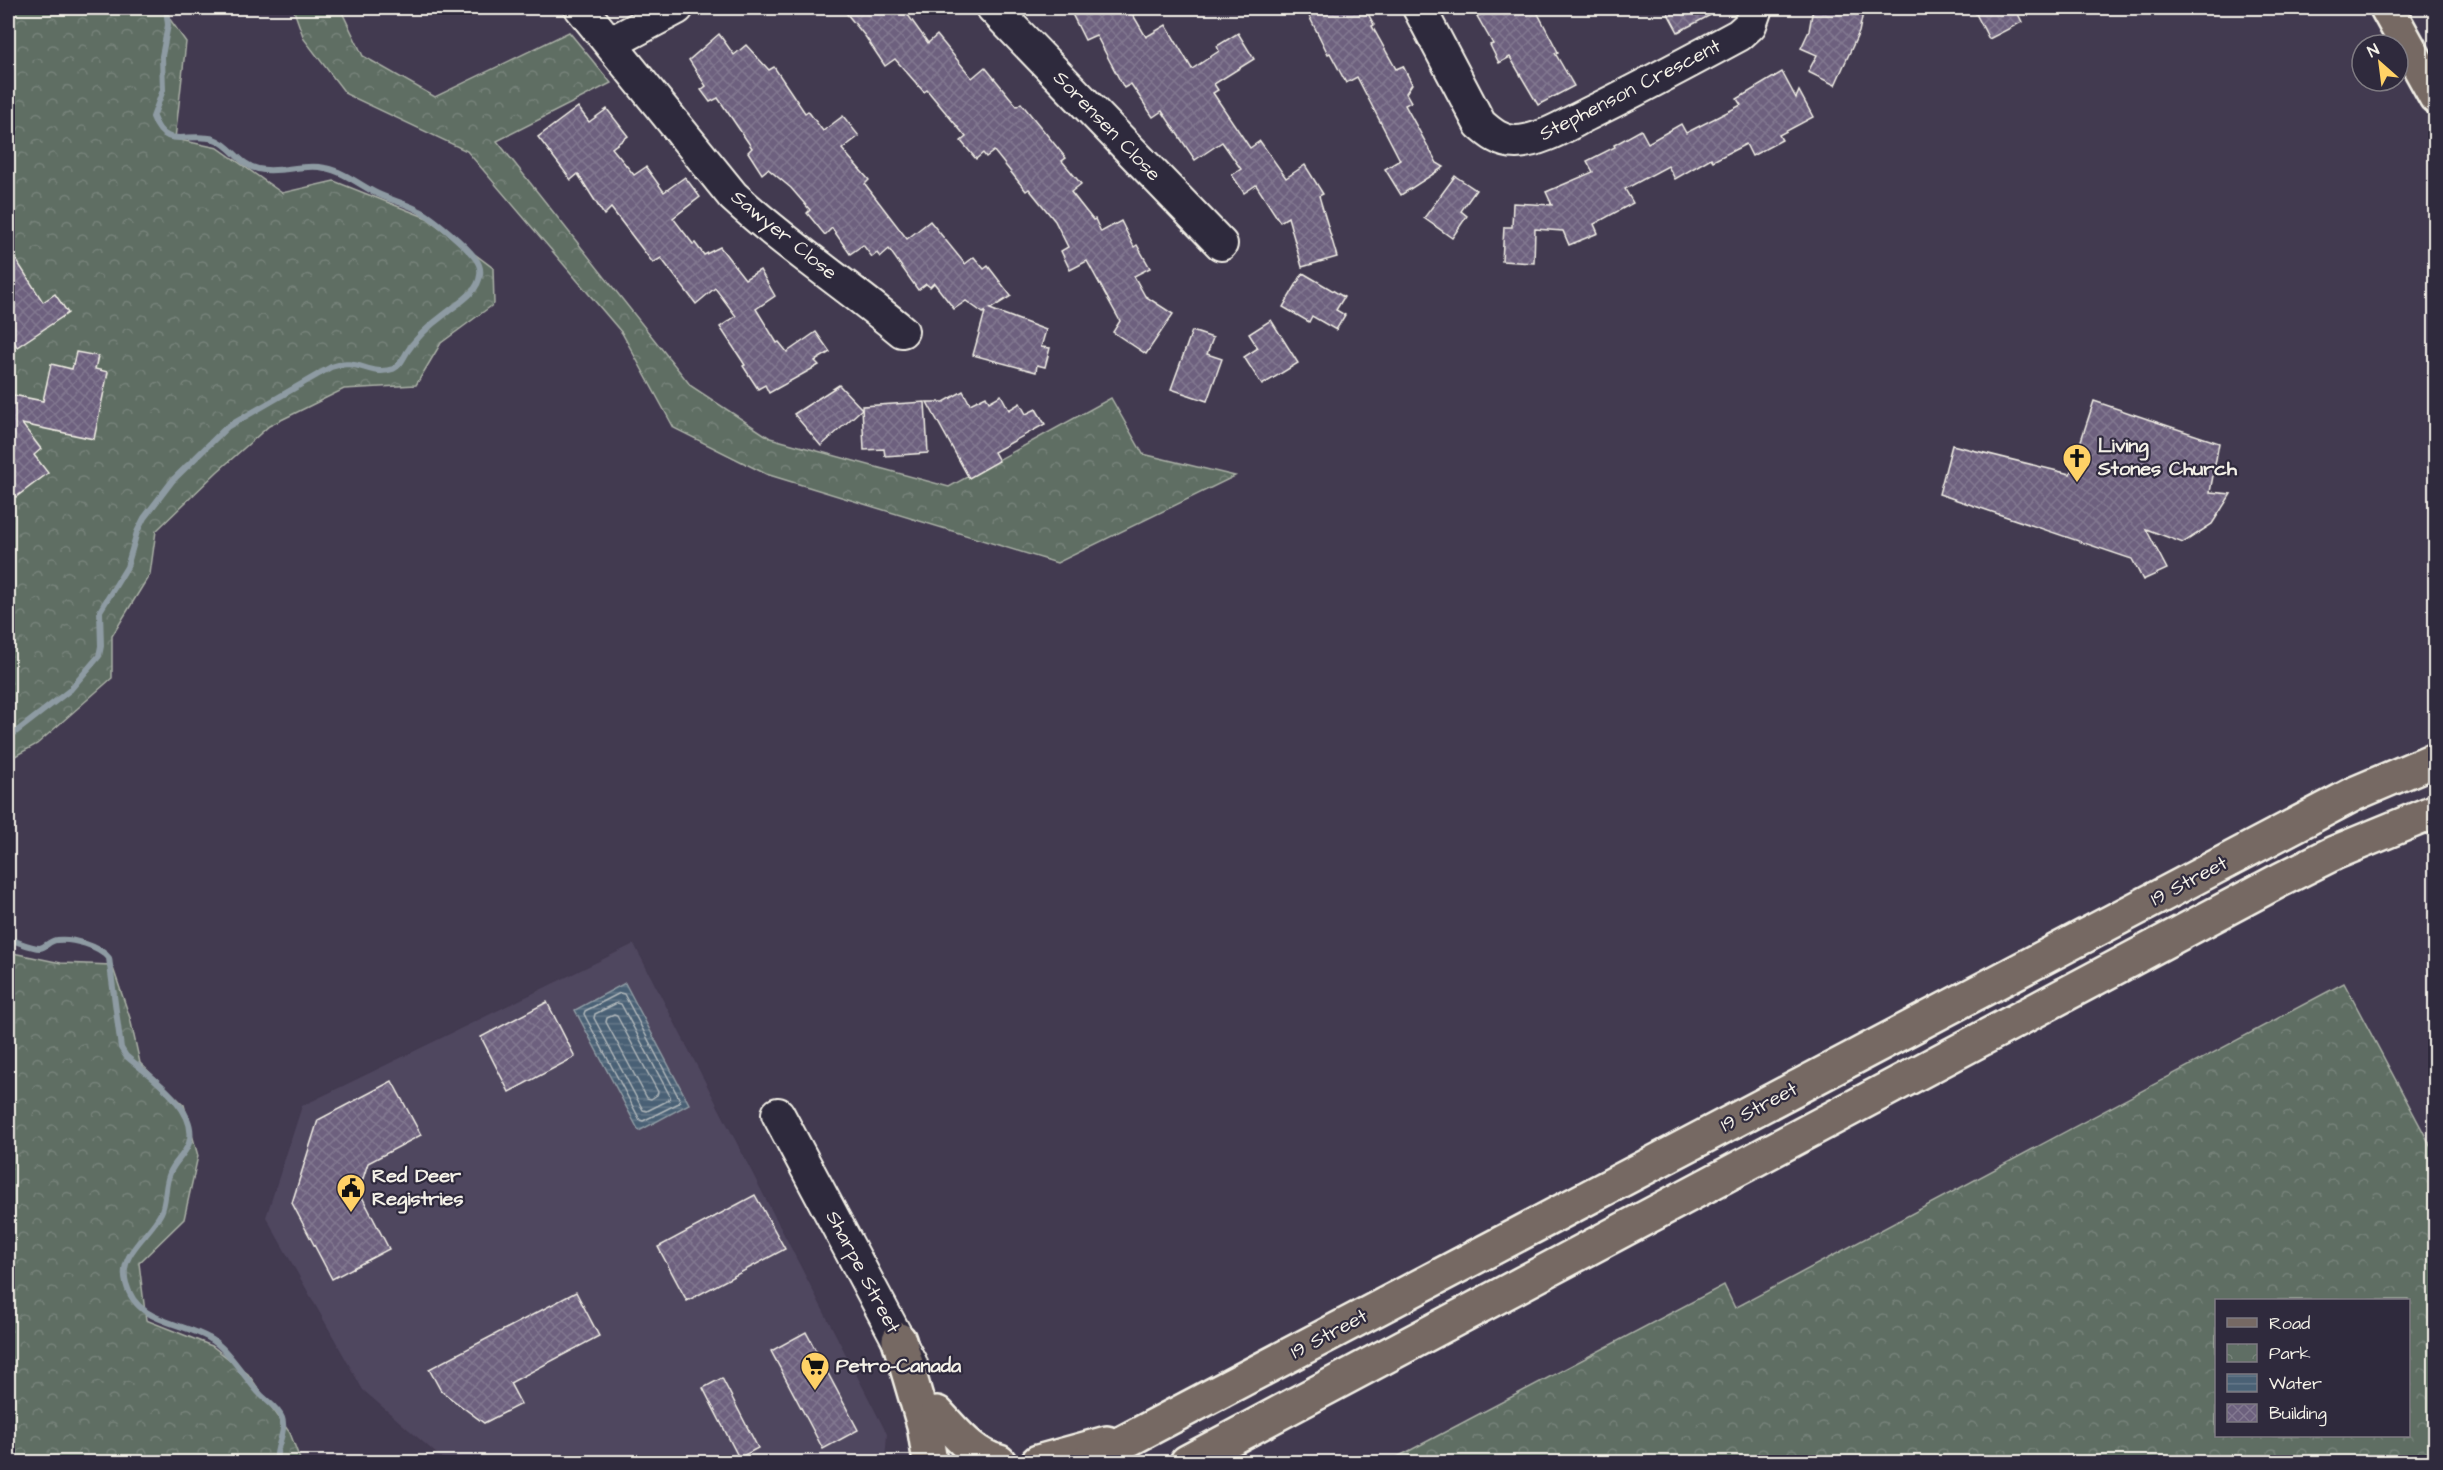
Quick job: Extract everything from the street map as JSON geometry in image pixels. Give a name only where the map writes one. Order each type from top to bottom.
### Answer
[{"type":"main road","points":[[2392,18],[2424,37],[2436,48]]},
{"type":"main road","points":[[2392,18],[2436,98]]},
{"type":"main road","name":"19 Street","points":[[1086,1462],[2356,793],[2436,759]]},
{"type":"main road","points":[[1187,1462],[2280,880],[2334,853],[2436,810]]},
{"type":"main road","points":[[2280,880],[2364,855],[2436,830]]},
{"type":"main road","points":[[898,1340],[924,1425],[930,1462]]},
{"type":"main road","points":[[937,1413],[966,1444],[979,1454],[999,1462]]},
{"type":"main road","points":[[1038,1462],[1070,1455],[1148,1429]]},
{"type":"street","name":"Sawyer Close","points":[[581,8],[733,196],[902,331]]},
{"type":"street","points":[[610,43],[676,8]]},
{"type":"street","name":"Sorensen Close","points":[[993,8],[1221,244]]},
{"type":"street","name":"Stephenson Crescent","points":[[1419,8],[1480,124],[1494,137],[1513,142],[1534,140],[1638,90],[1739,35],[1750,26],[1756,8]]},
{"type":"street","name":"Sharpe Street","points":[[778,1114],[964,1462]]},
{"type":"shaded area","points":[[634,944],[887,1434],[885,1462],[446,1462],[363,1390],[266,1217],[302,1106]]},
{"type":"green space","points":[[8,8],[162,8],[186,42],[175,139],[218,148],[282,193],[334,181],[427,218],[493,268],[494,304],[441,343],[416,385],[344,389],[269,426],[217,472],[156,531],[150,574],[112,636],[112,678],[37,744],[8,760]]},
{"type":"green space","points":[[293,8],[340,8],[363,56],[435,97],[569,32],[611,83],[497,141],[691,386],[770,438],[949,487],[1111,398],[1143,454],[1235,476],[1057,563],[766,474],[674,428],[622,333],[467,151],[346,94],[304,39]]},
{"type":"green space","points":[[8,952],[61,963],[112,965],[130,1018],[140,1063],[184,1105],[198,1156],[184,1219],[139,1263],[146,1320],[212,1346],[248,1374],[290,1433],[301,1462],[8,1462]]},
{"type":"green space","points":[[2344,983],[2435,1154],[2435,1462],[1388,1462],[1724,1285],[1735,1308]]},
{"type":"water","points":[[625,983],[689,1104],[639,1131],[575,1010]]},
{"type":"building","points":[[842,8],[903,8],[928,43],[937,35],[972,78],[985,67],[1017,106],[1021,103],[1066,158],[1062,161],[1081,184],[1071,192],[1093,220],[1095,219],[1101,232],[1121,221],[1134,247],[1137,245],[1150,268],[1134,276],[1145,296],[1173,314],[1146,354],[1113,332],[1120,321],[1087,261],[1070,270],[1061,251],[1068,247],[1055,221],[1029,189],[1026,191],[994,151],[986,157],[983,153],[976,159],[961,141],[966,137],[927,90],[924,92],[895,59],[885,66],[865,36]]},
{"type":"building","points":[[1069,8],[1129,8],[1146,37],[1166,25],[1192,69],[1219,51],[1217,46],[1238,33],[1254,59],[1214,84],[1218,90],[1213,93],[1250,148],[1260,141],[1286,178],[1305,165],[1323,194],[1319,196],[1337,257],[1302,267],[1288,217],[1280,222],[1256,185],[1244,193],[1232,175],[1241,169],[1222,142],[1195,160],[1162,111],[1153,117],[1131,84],[1124,88],[1096,35],[1085,40]]},
{"type":"building","points":[[1305,8],[1365,8],[1374,25],[1372,26],[1396,69],[1403,66],[1412,84],[1406,93],[1411,102],[1405,105],[1437,163],[1444,167],[1401,195],[1385,169],[1400,160],[1357,77],[1346,83],[1330,53],[1328,54]]},
{"type":"building","points":[[1492,8],[1535,8],[1558,52],[1555,53],[1574,86],[1538,105],[1510,57],[1499,63],[1490,45],[1493,44],[1477,16]]},
{"type":"building","points":[[1665,8],[1724,8],[1678,32]]},
{"type":"building","points":[[1813,8],[1864,8],[1859,32],[1835,85],[1808,72],[1817,55],[1801,48],[1809,31]]},
{"type":"building","points":[[1973,8],[2015,8],[2022,22],[1989,39]]},
{"type":"building","points":[[719,34],[734,55],[746,45],[769,70],[774,67],[805,113],[808,111],[823,131],[843,116],[859,136],[842,149],[869,180],[865,184],[907,239],[930,221],[965,264],[974,257],[984,269],[988,266],[1011,296],[990,309],[1046,330],[1041,347],[1050,348],[1045,367],[1037,365],[1036,372],[973,355],[985,312],[983,313],[966,301],[954,309],[934,283],[930,287],[926,284],[918,290],[889,249],[880,257],[877,253],[872,257],[863,245],[850,254],[832,228],[825,235],[807,213],[810,210],[791,188],[768,169],[762,174],[748,152],[752,148],[718,98],[710,102],[701,90],[706,86],[689,60]]},
{"type":"building","points":[[1782,72],[1796,98],[1799,91],[1813,117],[1779,135],[1782,140],[1752,156],[1746,144],[1713,161],[1711,158],[1675,179],[1668,166],[1625,189],[1633,203],[1594,224],[1598,233],[1569,245],[1563,231],[1535,229],[1534,263],[1502,261],[1504,227],[1512,227],[1513,203],[1552,205],[1546,192],[1593,172],[1587,161],[1615,147],[1614,145],[1641,130],[1648,143],[1681,124],[1686,133],[1741,105],[1737,99]]},
{"type":"building","points":[[578,107],[589,122],[607,109],[628,136],[612,148],[634,175],[646,167],[664,192],[685,177],[700,197],[673,218],[704,255],[720,247],[745,279],[760,270],[775,296],[756,309],[777,343],[779,342],[787,352],[816,332],[830,352],[815,361],[819,365],[769,393],[765,385],[758,389],[720,327],[736,316],[715,288],[696,304],[661,258],[653,263],[611,208],[604,215],[578,174],[571,180],[538,137]]},
{"type":"building","points":[[1455,176],[1476,190],[1461,211],[1467,216],[1452,238],[1424,218]]},
{"type":"building","points":[[8,247],[43,302],[55,294],[68,313],[17,347],[8,332]]},
{"type":"building","points":[[1303,273],[1344,297],[1336,310],[1345,315],[1336,330],[1312,316],[1309,322],[1283,307]]},
{"type":"building","points":[[1271,320],[1298,363],[1262,385],[1244,357],[1258,348],[1249,334]]},
{"type":"building","points":[[1192,331],[1213,338],[1207,354],[1222,359],[1207,401],[1171,389]]},
{"type":"building","points":[[76,352],[98,356],[95,369],[108,372],[94,439],[22,424],[41,449],[34,455],[48,473],[8,501],[8,394],[43,401],[51,364],[72,369]]},
{"type":"building","points":[[839,385],[862,409],[821,446],[794,414]]},
{"type":"building","points":[[963,391],[970,404],[986,396],[989,402],[1001,395],[1009,410],[1020,403],[1026,414],[1036,409],[1045,424],[994,452],[999,461],[969,478],[927,402],[944,402]]},
{"type":"building","name":"Living Stones Church","points":[[2094,401],[2219,443],[2210,492],[2231,494],[2212,524],[2183,543],[2146,529],[2167,569],[2143,580],[2132,559],[1939,494],[1952,445],[2070,474]]},
{"type":"building","points":[[925,402],[928,453],[885,456],[884,449],[864,450],[862,406]]},
{"type":"building","points":[[547,1002],[575,1057],[509,1092],[481,1037]]},
{"type":"building","points":[[392,1081],[421,1135],[368,1163],[359,1191],[389,1249],[332,1279],[292,1203],[318,1120]]},
{"type":"building","points":[[755,1195],[785,1249],[687,1301],[658,1247]]},
{"type":"building","points":[[576,1292],[599,1336],[510,1383],[521,1404],[484,1423],[441,1391],[429,1369]]},
{"type":"building","name":"Petro-Canada","points":[[806,1332],[858,1430],[823,1449],[771,1351]]},
{"type":"building","points":[[722,1378],[758,1448],[739,1458],[703,1388]]},
{"type":"waterway","points":[[8,738],[70,690],[99,656],[100,611],[127,567],[137,532],[144,518],[173,480],[227,427],[331,367],[348,364],[377,371],[395,368],[424,331],[476,287],[480,275],[479,266],[471,253],[433,220],[415,208],[380,195],[338,172],[317,167],[258,169],[251,167],[214,139],[178,138],[164,134],[153,117],[163,90],[162,56],[168,25],[166,8]]},
{"type":"waterway","points":[[8,939],[40,948],[55,940],[78,942],[99,950],[109,958],[121,1048],[126,1056],[170,1094],[187,1118],[190,1130],[189,1143],[168,1178],[161,1213],[130,1254],[126,1263],[126,1283],[131,1296],[149,1313],[197,1332],[216,1343],[230,1356],[261,1395],[273,1405],[282,1418],[283,1424],[277,1462]]},
{"type":"place","name":"Living Stones Church","points":[[2077,484]]},
{"type":"place","name":"Red Deer Registries","points":[[351,1214]]},
{"type":"place","name":"Petro-Canada","points":[[815,1392]]}]
